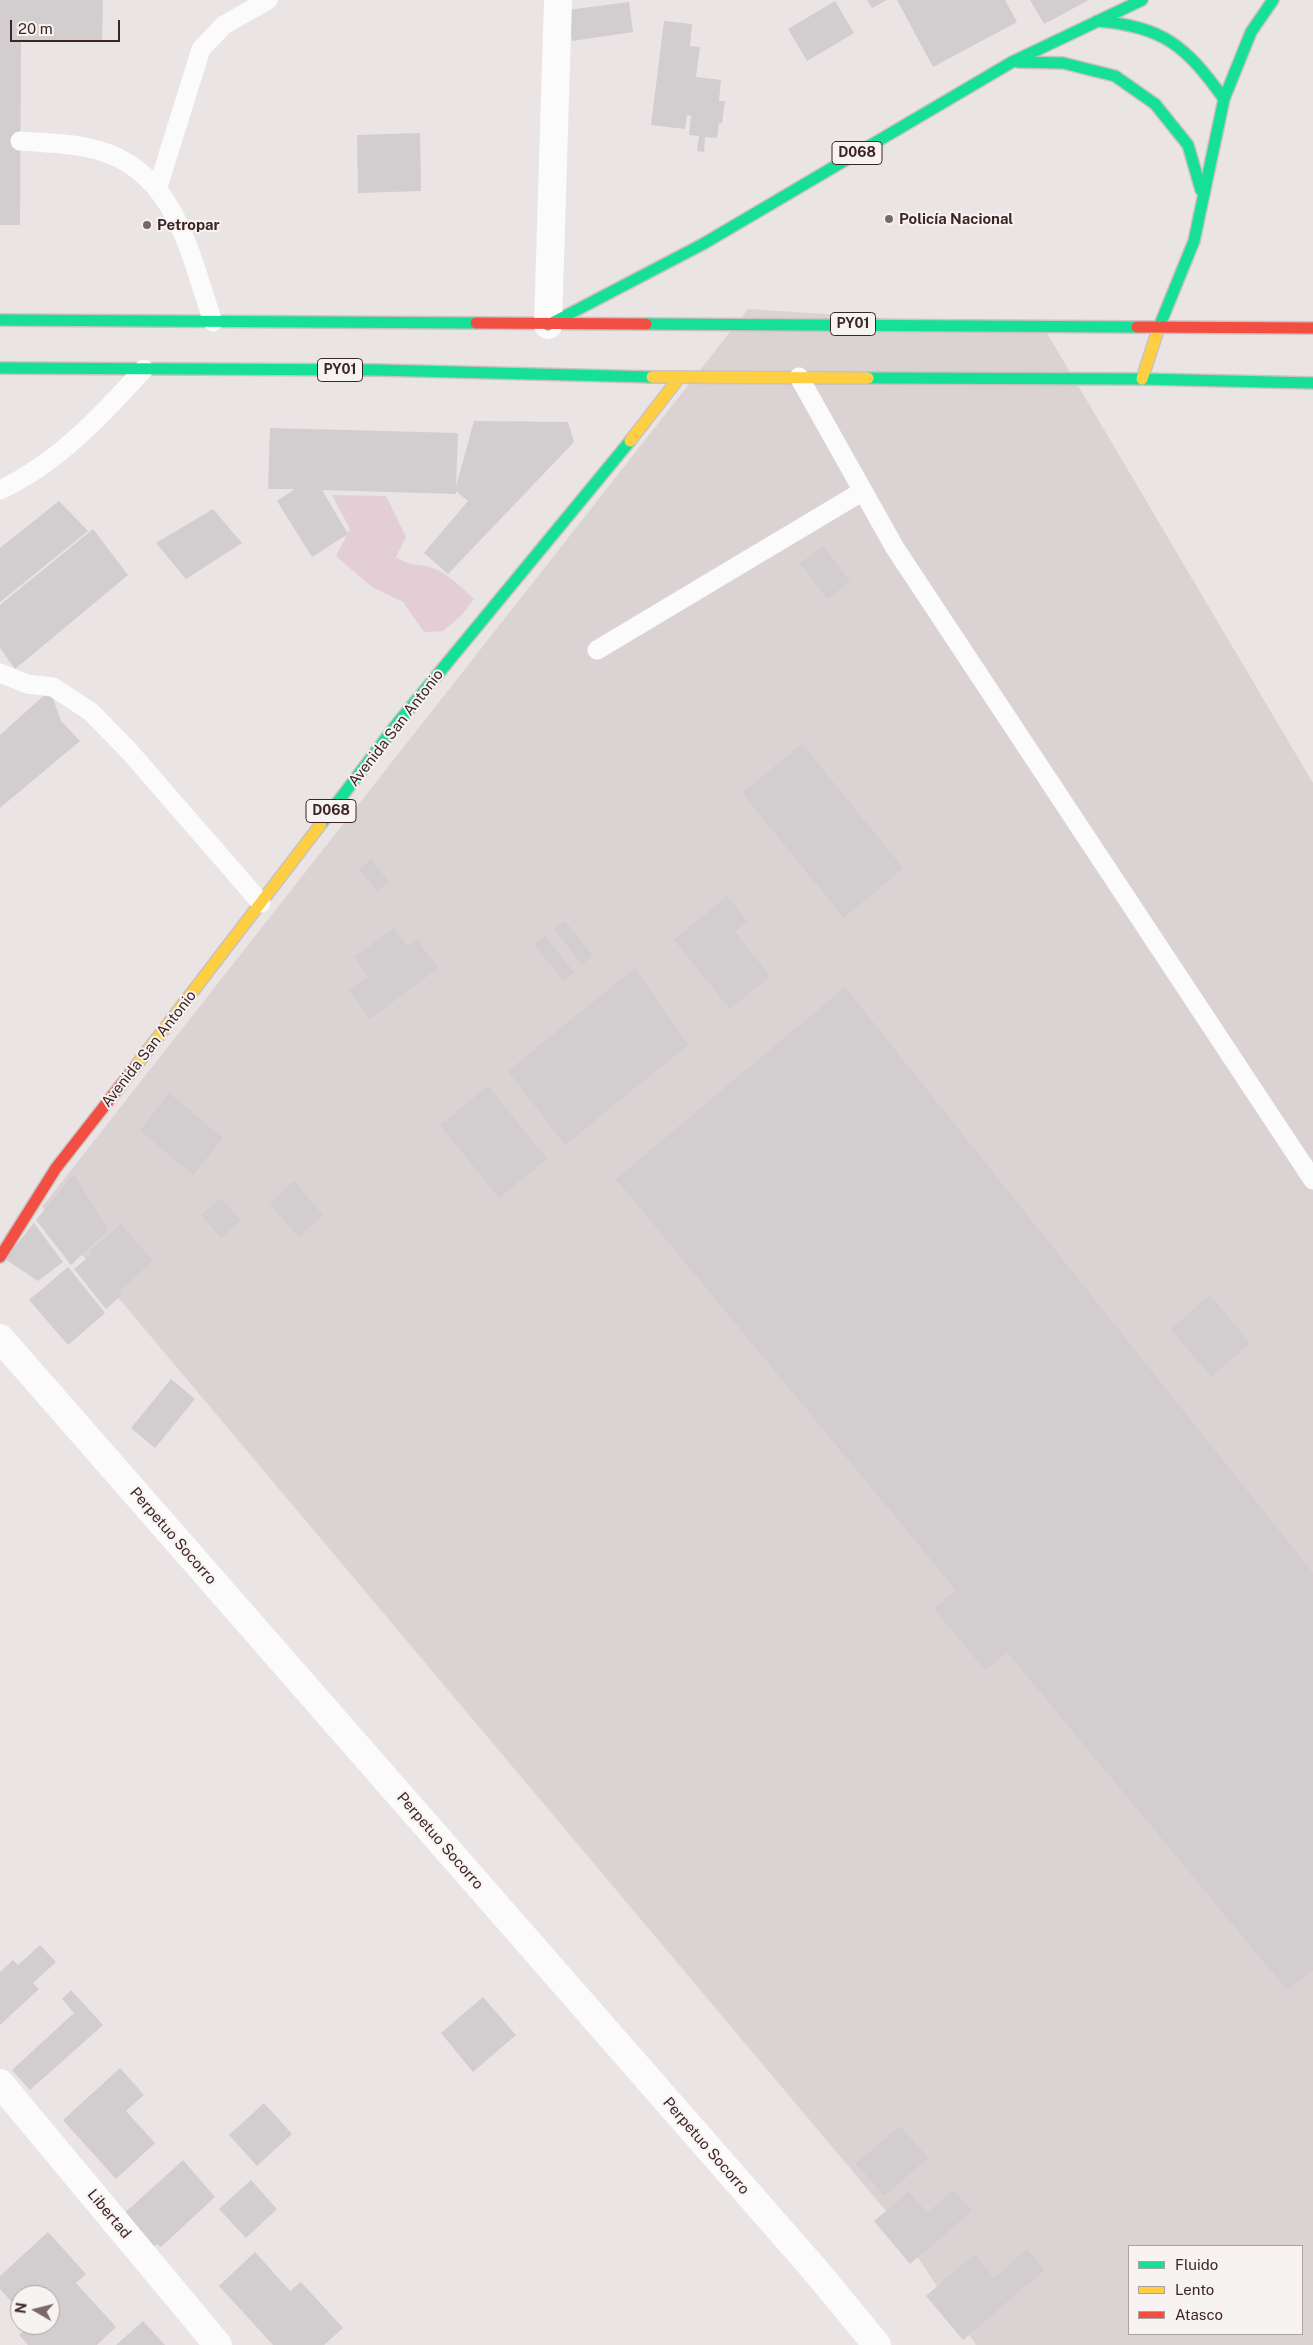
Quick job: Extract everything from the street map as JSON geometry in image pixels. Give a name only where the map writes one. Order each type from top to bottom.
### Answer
[{"type":"main road","name":"D068","points":[[548,325],[703,244],[1012,62],[1142,0]]},
{"type":"main road","points":[[1142,379],[1159,328],[1194,240],[1213,143],[1224,99],[1251,32],[1273,0]]},
{"type":"main road","points":[[1097,21],[1136,25],[1171,40],[1200,65],[1224,99]]},
{"type":"main road","points":[[1012,62],[1063,63],[1115,76],[1155,104],[1188,145],[1203,196]]},
{"type":"main road","name":"PY01","points":[[0,320],[548,325],[806,324],[1313,328]]},
{"type":"main road","name":"PY01","points":[[0,368],[377,370],[679,378],[1142,379],[1313,383]]},
{"type":"main road","name":"Avenida San Antonio","points":[[0,1257],[56,1168],[171,1022],[396,725],[648,419],[679,378]]},
{"type":"street","points":[[548,325],[558,0]]},
{"type":"street","name":"Perpetuo Socorro","points":[[0,1338],[816,2271],[877,2345]]},
{"type":"street","name":"Libertad","points":[[0,2083],[218,2345]]},
{"type":"lane","points":[[158,187],[201,49],[224,25],[268,0]]},
{"type":"lane","points":[[20,141],[97,150],[133,166],[158,187],[178,220],[213,322]]},
{"type":"lane","points":[[0,490],[39,467],[96,422],[144,369]]},
{"type":"lane","points":[[800,377],[895,548],[1313,1180]]},
{"type":"lane","points":[[597,650],[863,492]]},
{"type":"lane","points":[[0,673],[27,684],[53,687],[91,712],[130,752],[261,903]]},
{"type":"shaded area","points":[[748,309],[1044,328],[1313,783],[1313,2345],[976,2345],[891,2217],[42,1207]]},
{"type":"shaded area","points":[[332,495],[386,496],[406,537],[396,557],[409,564],[436,569],[459,585],[474,599],[462,615],[443,631],[424,632],[403,602],[372,587],[336,556],[350,529]]},
{"type":"building","points":[[0,0],[103,0],[102,42],[21,41],[20,225],[0,225]]},
{"type":"building","points":[[867,0],[887,0],[872,8]]},
{"type":"building","points":[[897,0],[1005,0],[1017,22],[933,67]]},
{"type":"building","points":[[1030,0],[1089,0],[1044,24]]},
{"type":"building","points":[[835,1],[854,33],[807,61],[788,29]]},
{"type":"building","points":[[629,2],[633,32],[572,41],[568,10]]},
{"type":"building","points":[[664,21],[692,24],[690,46],[700,47],[696,77],[721,80],[719,101],[725,101],[722,123],[719,123],[717,138],[705,137],[704,152],[697,151],[699,136],[689,135],[691,116],[687,115],[685,129],[651,125]]},
{"type":"building","points":[[420,133],[421,191],[358,193],[357,135]]},
{"type":"building","points":[[474,421],[568,422],[574,442],[448,574],[424,553],[468,501],[456,491],[456,494],[322,490],[348,534],[312,557],[277,501],[295,489],[268,489],[270,428],[458,433],[456,486]]},
{"type":"building","points":[[59,501],[88,531],[0,602],[0,548]]},
{"type":"building","points":[[213,509],[242,543],[186,579],[156,543]]},
{"type":"building","points":[[93,529],[128,575],[15,669],[0,648],[0,605]]},
{"type":"building","points":[[824,546],[850,582],[827,599],[800,563]]},
{"type":"building","points":[[50,690],[61,721],[80,741],[0,808],[0,735]]},
{"type":"building","points":[[802,744],[903,868],[844,918],[742,793]]},
{"type":"building","points":[[371,859],[389,882],[377,891],[359,869]]},
{"type":"building","points":[[727,896],[747,921],[735,932],[770,976],[730,1009],[674,940]]},
{"type":"building","points":[[565,921],[592,955],[582,965],[554,929]]},
{"type":"building","points":[[394,928],[407,946],[417,939],[438,968],[370,1019],[349,991],[368,977],[354,957]]},
{"type":"building","points":[[545,936],[574,972],[564,981],[534,945]]},
{"type":"building","points":[[635,968],[688,1045],[565,1145],[508,1071]]},
{"type":"building","points":[[845,987],[1313,1573],[1313,1970],[1287,1990],[1007,1652],[985,1670],[934,1609],[956,1590],[616,1179]]},
{"type":"building","points":[[488,1086],[547,1159],[499,1198],[440,1125]]},
{"type":"building","points":[[169,1093],[223,1138],[193,1175],[140,1130]]},
{"type":"building","points":[[74,1174],[108,1230],[71,1265],[36,1220]]},
{"type":"building","points":[[294,1181],[323,1215],[299,1237],[270,1204]]},
{"type":"building","points":[[221,1198],[241,1221],[221,1238],[201,1215]]},
{"type":"building","points":[[34,1223],[63,1262],[38,1281],[5,1259]]},
{"type":"building","points":[[121,1224],[153,1261],[120,1290],[114,1283],[123,1294],[106,1309],[74,1269],[91,1255],[89,1252]]},
{"type":"building","points":[[68,1267],[105,1313],[68,1345],[29,1300]]},
{"type":"building","points":[[1210,1295],[1250,1343],[1211,1377],[1171,1329]]},
{"type":"building","points":[[171,1379],[195,1399],[155,1448],[131,1428]]},
{"type":"building","points":[[40,1945],[56,1962],[33,1983],[39,1989],[0,2025],[0,1972],[13,1960],[18,1965]]},
{"type":"building","points":[[71,1990],[103,2025],[30,2090],[12,2070],[74,2013],[62,1999]]},
{"type":"building","points":[[483,1997],[516,2035],[473,2072],[441,2033]]},
{"type":"building","points":[[120,2068],[144,2095],[126,2111],[155,2143],[116,2179],[63,2120]]},
{"type":"building","points":[[264,2103],[292,2134],[257,2166],[229,2135]]},
{"type":"building","points":[[900,2126],[928,2158],[884,2196],[856,2163]]},
{"type":"building","points":[[183,2160],[215,2197],[161,2247],[157,2244],[148,2252],[118,2219]]},
{"type":"building","points":[[251,2180],[277,2209],[246,2238],[219,2209]]},
{"type":"building","points":[[954,2190],[972,2211],[910,2264],[874,2221],[909,2192],[927,2213]]},
{"type":"building","points":[[48,2232],[86,2274],[76,2283],[116,2327],[97,2345],[28,2345],[19,2335],[60,2335],[60,2285],[10,2285],[10,2300],[0,2289],[0,2276]]},
{"type":"building","points":[[1027,2249],[1044,2270],[963,2340],[926,2296],[974,2254],[994,2278]]},
{"type":"building","points":[[255,2252],[290,2291],[301,2282],[343,2328],[324,2345],[273,2345],[219,2286]]},
{"type":"building","points":[[143,2321],[165,2345],[116,2345]]},
{"type":"traffic: fast","points":[[548,325],[703,244],[1012,62],[1142,0]]},
{"type":"traffic: fast","points":[[1159,327],[1194,241],[1224,99],[1251,32],[1273,0]]},
{"type":"traffic: fast","points":[[1097,21],[1139,28],[1171,42],[1185,52],[1224,99]]},
{"type":"traffic: fast","points":[[1018,62],[1063,63],[1115,76],[1155,104],[1188,145],[1201,190]]},
{"type":"traffic: fast","points":[[0,320],[476,323]]},
{"type":"traffic: fast","points":[[646,324],[1137,327]]},
{"type":"traffic: fast","points":[[0,368],[377,370],[652,377]]},
{"type":"traffic: fast","points":[[868,378],[1142,379],[1313,383]]},
{"type":"traffic: fast","points":[[321,824],[396,725],[630,441]]},
{"type":"traffic: slow","points":[[1142,379],[1159,327]]},
{"type":"traffic: slow","points":[[652,377],[868,378]]},
{"type":"traffic: slow","points":[[630,441],[679,378]]},
{"type":"traffic: slow","points":[[135,1067],[321,824]]},
{"type":"traffic: jam","points":[[476,323],[646,324]]},
{"type":"traffic: jam","points":[[1137,327],[1313,328]]},
{"type":"traffic: jam","points":[[0,1257],[56,1168],[135,1067]]},
{"type":"place","name":"Policía Nacional","points":[[889,219]]},
{"type":"place","name":"Petropar","points":[[147,225]]}]
